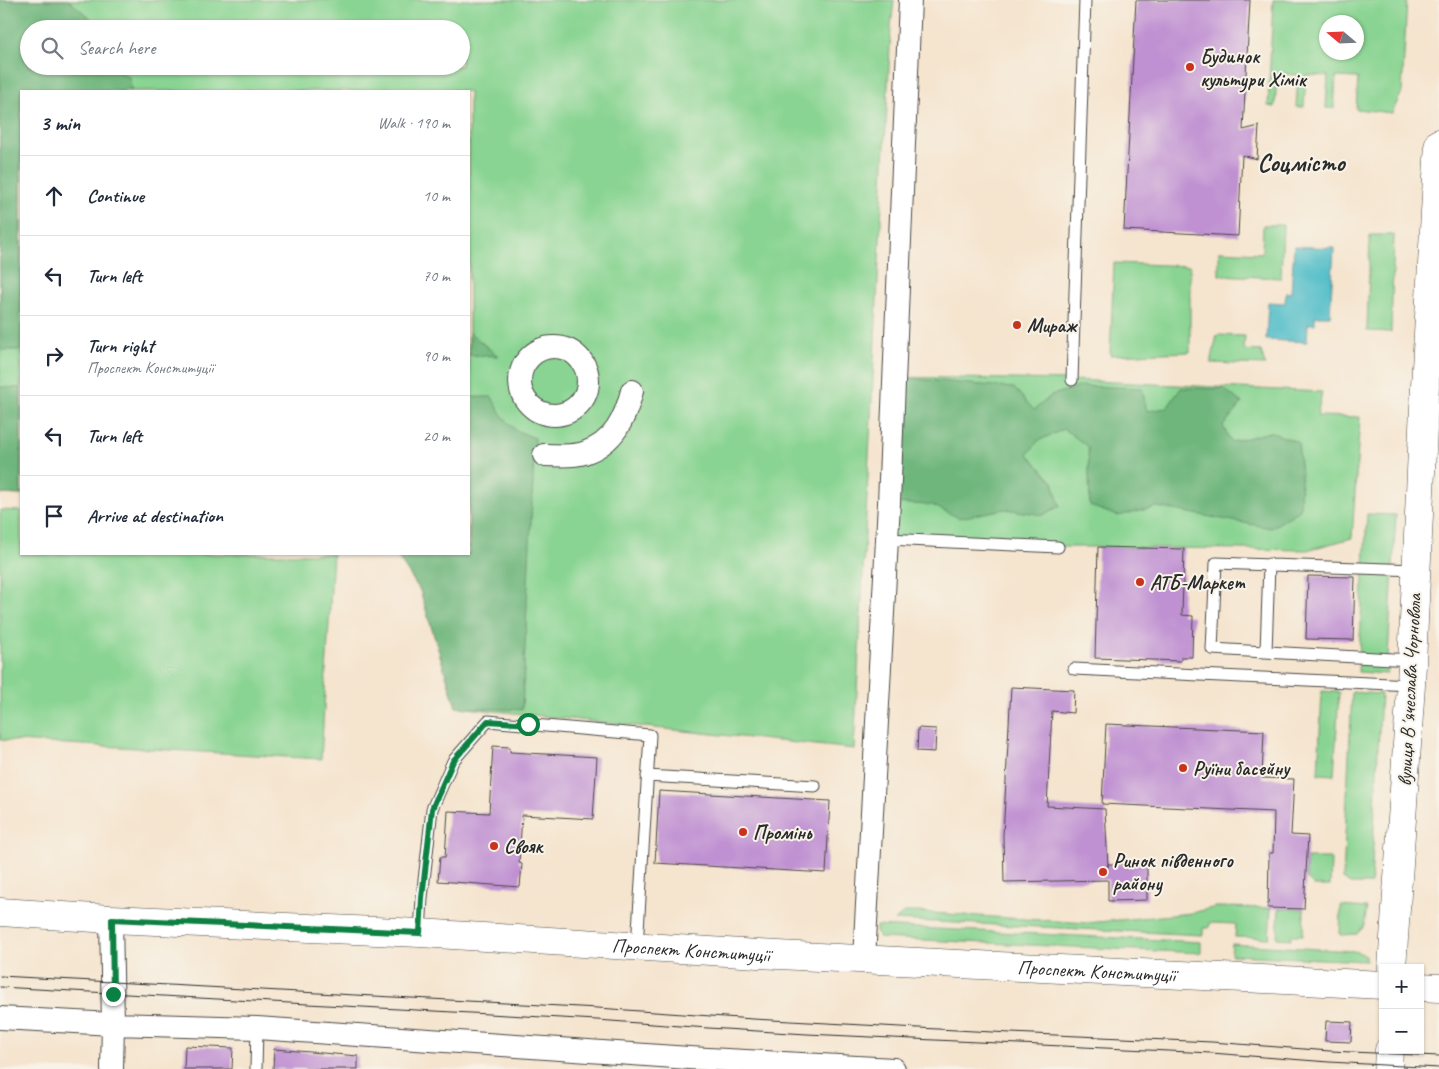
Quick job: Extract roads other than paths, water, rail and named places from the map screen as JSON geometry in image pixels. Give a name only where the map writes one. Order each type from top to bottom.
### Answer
[{"type":"street","points":[[864,959],[888,539],[910,0]]},
{"type":"street","name":"вулиця Вʼячеслава Чорновола","points":[[1392,964],[1417,570],[1425,386],[1437,223],[1439,143]]},
{"type":"street","points":[[544,455],[583,453],[600,445],[615,432],[624,419],[632,390]]},
{"type":"street","name":"Проспект Конституції","points":[[0,912],[1379,986]]},
{"type":"street","points":[[112,919],[112,1069]]},
{"type":"street","points":[[1424,987],[1439,988]]},
{"type":"street","points":[[0,1018],[113,1024],[257,1028],[689,1063],[894,1069]]},
{"type":"street","points":[[1388,1069],[1389,1054]]},
{"type":"lane","points":[[1072,380],[1085,0]]},
{"type":"lane","points":[[888,539],[1058,547]]},
{"type":"lane","points":[[1411,673],[1266,652],[1212,649],[1216,562],[1417,570]]},
{"type":"lane","points":[[1266,652],[1269,564]]},
{"type":"lane","points":[[1074,669],[1411,673]]},
{"type":"lane","points":[[420,933],[432,809],[453,761],[488,721],[650,735],[638,947]]},
{"type":"lane","points":[[647,776],[815,786]]},
{"type":"lane","points":[[256,1069],[257,1028]]},
{"type":"water","points":[[1294,246],[1334,248],[1330,316],[1315,316],[1315,324],[1308,324],[1307,342],[1266,340],[1268,302],[1285,303],[1286,292],[1291,293]]},
{"type":"tram line","points":[[0,976],[1439,1056]]},
{"type":"tram line","points":[[0,987],[597,1020],[807,1034],[1211,1053],[1439,1068]]},
{"type":"place","name":"Будинок культури Хімік","points":[[1190,67]]},
{"type":"place","name":"Мираж","points":[[1017,325]]},
{"type":"place","name":"АТБ-Маркет","points":[[1140,582]]},
{"type":"place","name":"Руїни басейну","points":[[1183,768]]},
{"type":"place","name":"Промінь","points":[[743,832]]},
{"type":"place","name":"Свояк","points":[[494,846]]},
{"type":"place","name":"Ринок південного району","points":[[1103,872]]},
{"type":"district","name":"Соцмісто","points":[[1301,162]]}]
